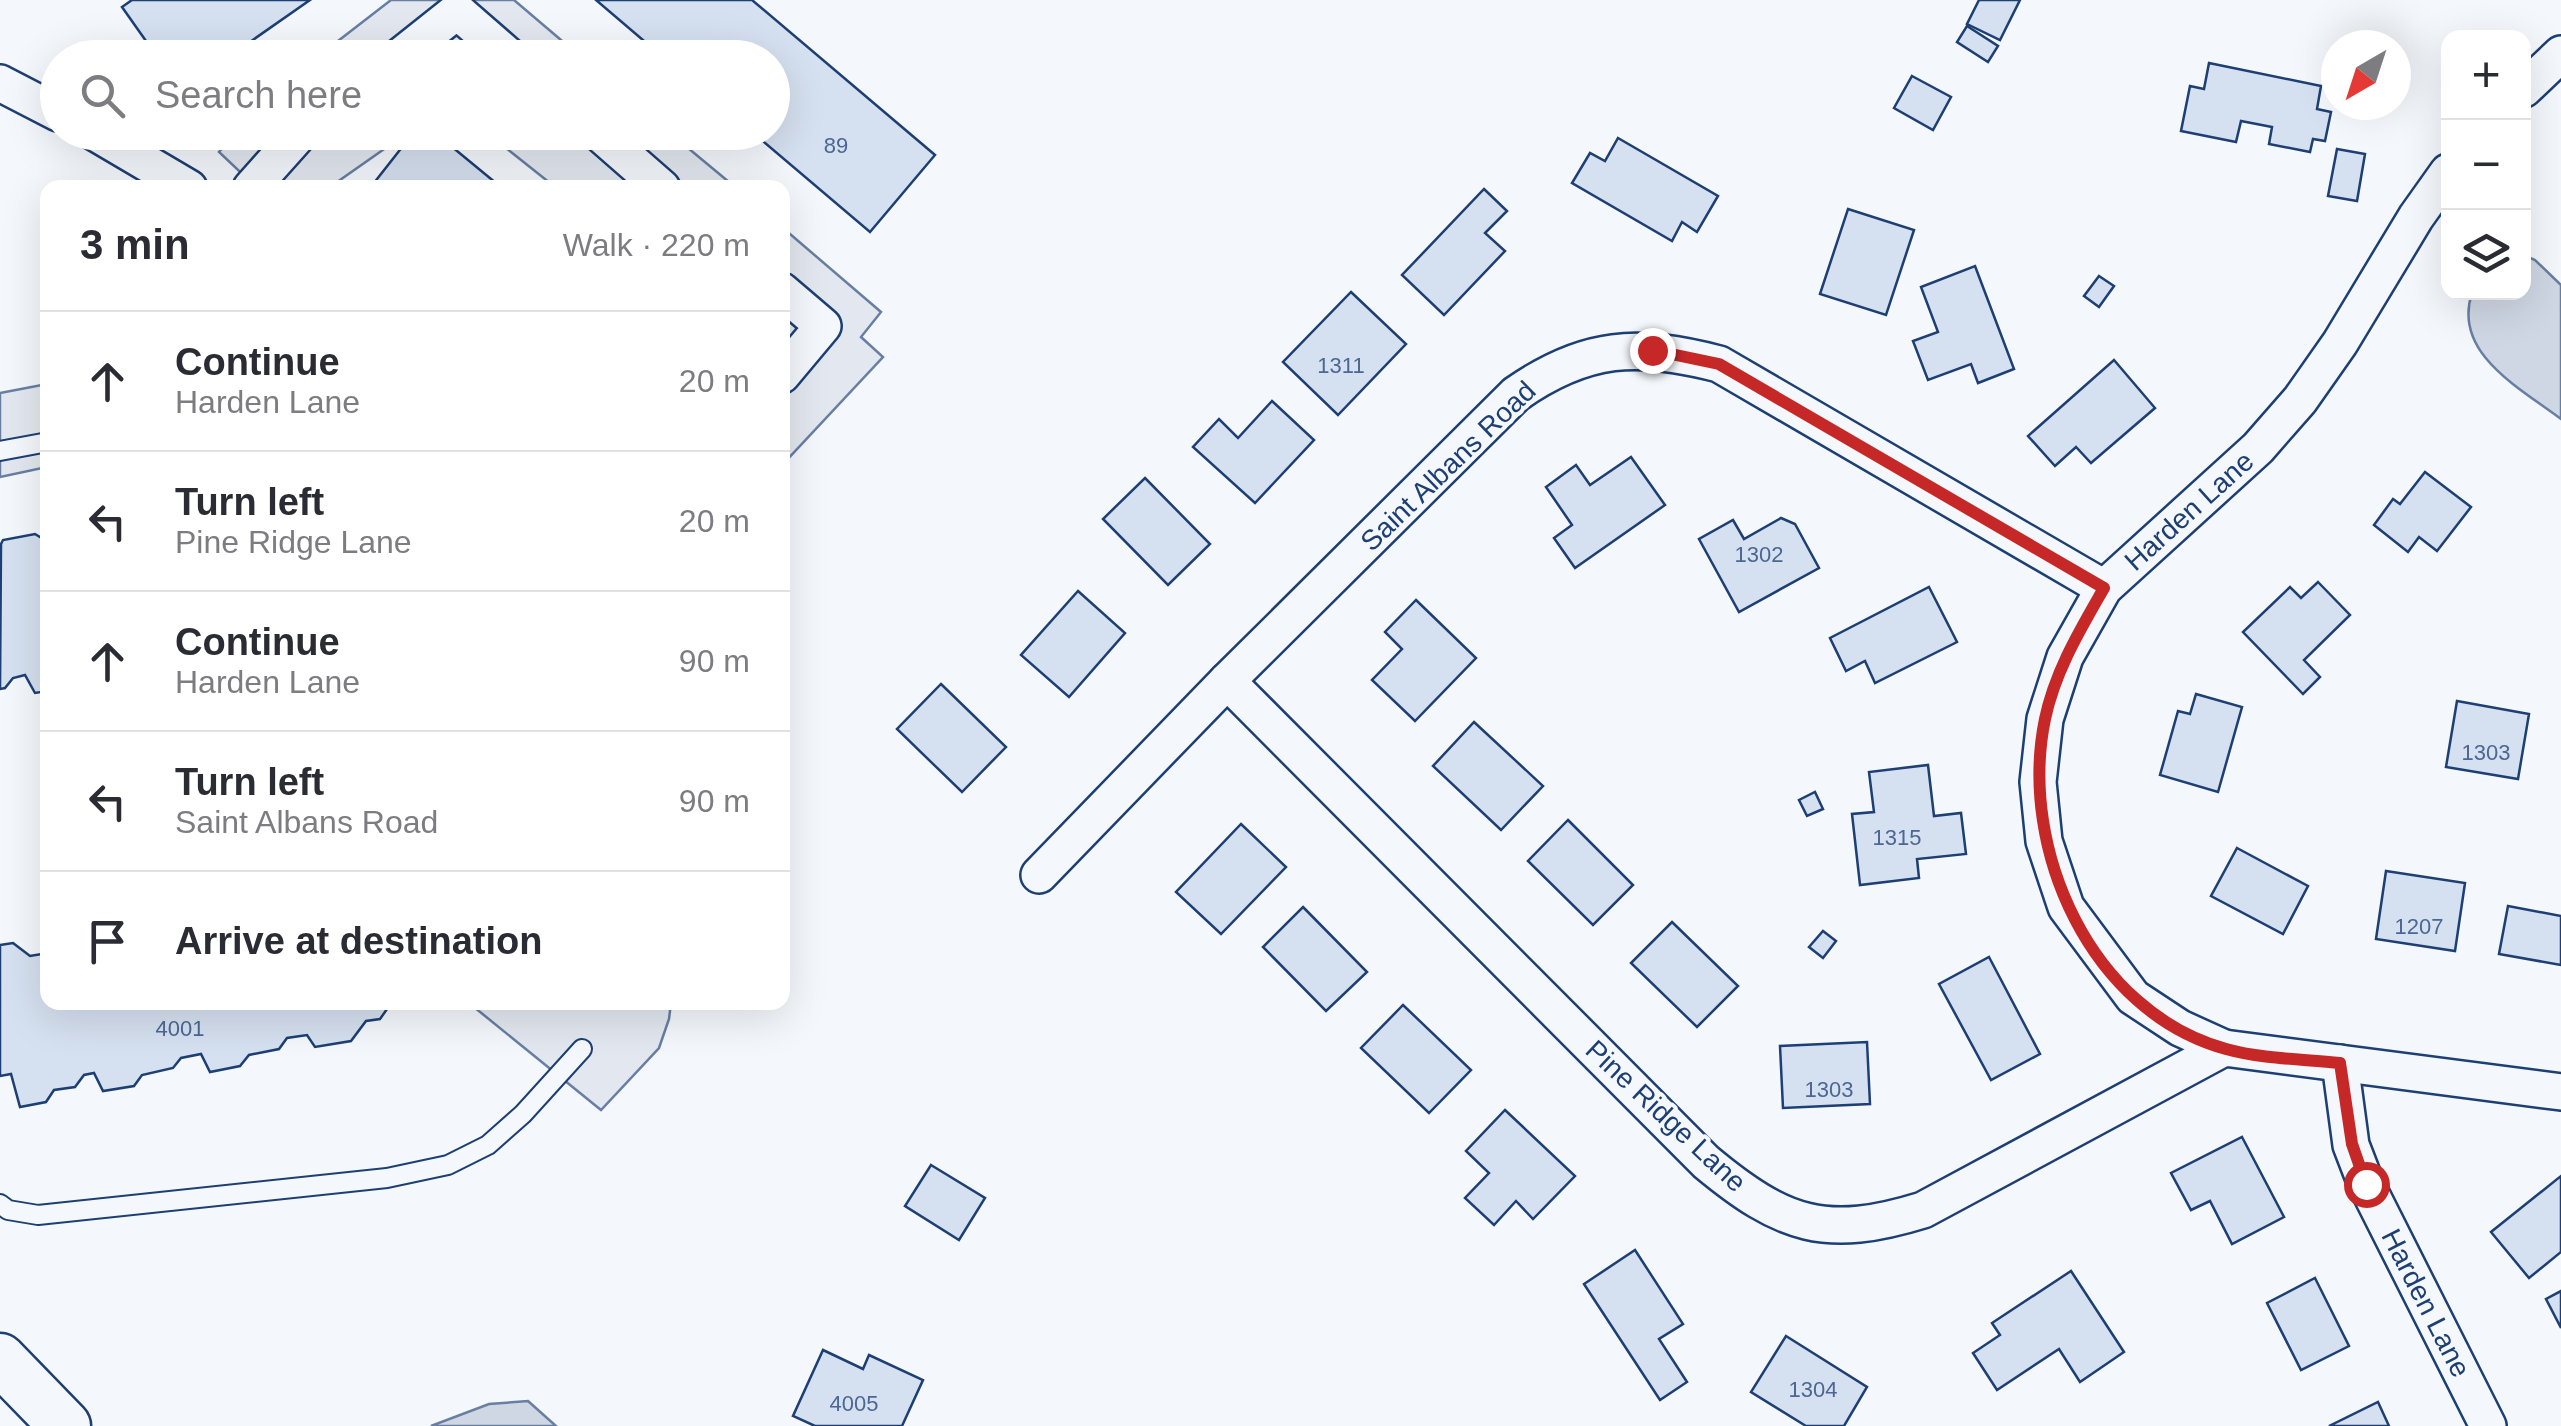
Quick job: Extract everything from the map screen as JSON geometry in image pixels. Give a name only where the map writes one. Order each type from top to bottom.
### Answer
[{"type":"main road","points":[[0,1359],[66,1426]]},
{"type":"street","points":[[421,40],[457,12],[490,40]]},
{"type":"street","points":[[2531,83],[2561,54]]},
{"type":"street","points":[[0,83],[40,104]]},
{"type":"street","points":[[125,150],[175,180]]},
{"type":"street","points":[[258,180],[285,150]]},
{"type":"street","points":[[619,150],[653,180]]},
{"type":"street","name":"Harden Lane","points":[[2224,1048],[2180,1028],[2132,998],[2066,906],[2044,840],[2038,782],[2045,719],[2066,656],[2104,588],[2258,448],[2300,400],[2340,344],[2441,182]]},
{"type":"street","points":[[790,298],[823,326],[790,365]]},
{"type":"street","name":"Saint Albans Road","points":[[1039,875],[1227,681],[1516,394],[1550,370],[1584,358],[1652,350],[1719,364],[2104,588]]},
{"type":"street","name":"Pine Ridge Lane","points":[[1227,681],[1706,1162],[1737,1187],[1788,1216],[1841,1226],[1878,1224],[1923,1210],[2224,1048]]},
{"type":"street","points":[[2224,1048],[2561,1092]]},
{"type":"street","name":"Harden Lane","points":[[2340,1063],[2352,1144],[2366,1184],[2488,1426]]},
{"type":"lane","points":[[0,452],[40,444]]},
{"type":"lane","points":[[0,1204],[8,1210],[38,1215],[388,1178],[448,1165],[488,1145],[523,1114],[582,1049]]},
{"type":"shaded area","points":[[391,0],[514,0],[561,40],[339,40]]},
{"type":"shaded area","points":[[383,150],[340,180],[249,180],[219,152]]},
{"type":"shaded area","points":[[508,150],[690,150],[727,180],[546,180]]},
{"type":"shaded area","points":[[790,234],[881,312],[861,337],[883,357],[790,457]]},
{"type":"shaded area","points":[[2531,258],[2561,285],[2561,419],[2494,367],[2472,334],[2468,314],[2471,300],[2531,300]]},
{"type":"shaded area","points":[[40,385],[40,468],[0,477],[0,393]]},
{"type":"shaded area","points":[[478,1010],[670,1010],[659,1048],[601,1110]]},
{"type":"shaded area","points":[[528,1401],[556,1426],[431,1426],[489,1404]]},
{"type":"building","points":[[132,0],[310,0],[253,40],[145,40],[122,7]]},
{"type":"building","points":[[596,0],[752,0],[935,155],[870,232],[773,150],[790,150],[790,40],[643,40]]},
{"type":"building","points":[[1979,0],[2020,0],[2000,40],[1967,24]]},
{"type":"building","points":[[1967,26],[1998,46],[1988,62],[1957,42]]},
{"type":"building","points":[[2209,63],[2321,86],[2317,109],[2321,110],[2321,120],[2329,120],[2325,141],[2313,139],[2310,152],[2269,144],[2272,127],[2241,121],[2236,142],[2181,131],[2190,86],[2204,89]]},
{"type":"building","points":[[1912,76],[1951,97],[1933,130],[1894,108]]},
{"type":"building","points":[[1618,138],[1718,196],[1697,232],[1682,222],[1672,241],[1572,183],[1590,153],[1605,161]]},
{"type":"building","points":[[2337,149],[2365,154],[2357,201],[2328,196]]},
{"type":"building","points":[[400,150],[456,150],[492,180],[376,180]]},
{"type":"building","points":[[1484,189],[1507,211],[1485,233],[1505,251],[1444,315],[1402,275]]},
{"type":"building","points":[[1848,209],[1914,230],[1886,315],[1820,294]]},
{"type":"building","points":[[1975,266],[2014,369],[1978,383],[1971,364],[1928,380],[1913,341],[1938,332],[1921,287]]},
{"type":"building","points":[[2099,276],[2114,286],[2099,307],[2084,296]]},
{"type":"building","points":[[1351,292],[1406,344],[1338,415],[1283,362]]},
{"type":"building","points":[[2114,360],[2155,408],[2091,463],[2076,447],[2055,466],[2028,436]]},
{"type":"building","points":[[1272,401],[1314,440],[1255,503],[1193,447],[1219,419],[1238,438]]},
{"type":"building","points":[[1631,457],[1665,505],[1575,568],[1554,538],[1572,525],[1546,487],[1576,465],[1590,485]]},
{"type":"building","points":[[2425,472],[2471,507],[2437,551],[2419,537],[2408,552],[2374,525],[2393,499],[2400,504]]},
{"type":"building","points":[[1145,478],[1210,544],[1168,585],[1103,519]]},
{"type":"building","points":[[1781,518],[1795,524],[1819,568],[1739,612],[1699,539],[1733,520],[1744,539]]},
{"type":"building","points":[[35,534],[40,537],[40,692],[35,693],[25,675],[13,678],[0,689],[3,540]]},
{"type":"building","points":[[2318,582],[2350,615],[2304,660],[2320,677],[2303,694],[2243,632],[2290,587],[2301,598]]},
{"type":"building","points":[[1929,587],[1957,642],[1875,683],[1865,661],[1846,671],[1830,638]]},
{"type":"building","points":[[1078,591],[1125,633],[1069,697],[1021,655]]},
{"type":"building","points":[[1416,600],[1476,658],[1415,721],[1372,680],[1402,649],[1385,632]]},
{"type":"building","points":[[941,684],[1006,747],[962,792],[897,729]]},
{"type":"building","points":[[2196,694],[2242,707],[2218,792],[2160,775],[2178,711],[2190,714]]},
{"type":"building","points":[[2457,701],[2529,714],[2518,779],[2446,767]]},
{"type":"building","points":[[1474,722],[1543,786],[1501,830],[1433,766]]},
{"type":"building","points":[[1928,765],[1934,816],[1961,813],[1966,854],[1917,859],[1919,878],[1860,885],[1852,814],[1874,812],[1869,772]]},
{"type":"building","points":[[1815,792],[1823,809],[1807,816],[1799,800]]},
{"type":"building","points":[[1568,820],[1633,885],[1593,925],[1528,861]]},
{"type":"building","points":[[1241,824],[1286,867],[1221,934],[1176,892]]},
{"type":"building","points":[[2237,848],[2308,886],[2283,934],[2211,896]]},
{"type":"building","points":[[2386,871],[2465,883],[2455,951],[2376,939]]},
{"type":"building","points":[[2508,906],[2561,916],[2561,965],[2499,954]]},
{"type":"building","points":[[1303,907],[1367,972],[1326,1011],[1263,947]]},
{"type":"building","points":[[1672,922],[1738,986],[1697,1027],[1631,963]]},
{"type":"building","points":[[1823,931],[1836,941],[1823,958],[1809,947]]},
{"type":"building","points":[[13,943],[30,956],[40,954],[40,1010],[386,1010],[380,1019],[366,1021],[351,1041],[315,1047],[307,1035],[287,1038],[279,1049],[249,1055],[240,1066],[210,1072],[201,1054],[181,1058],[173,1068],[142,1075],[134,1086],[103,1091],[94,1073],[84,1075],[75,1087],[54,1090],[46,1102],[20,1107],[11,1074],[0,1076],[0,945]]},
{"type":"building","points":[[1989,957],[2040,1054],[1991,1080],[1939,984]]},
{"type":"building","points":[[1403,1005],[1471,1070],[1429,1113],[1361,1048]]},
{"type":"building","points":[[1867,1042],[1870,1104],[1783,1108],[1780,1046]]},
{"type":"building","points":[[1505,1110],[1575,1176],[1533,1219],[1516,1201],[1494,1225],[1465,1198],[1489,1173],[1466,1151]]},
{"type":"building","points":[[2242,1137],[2284,1217],[2232,1244],[2210,1201],[2191,1210],[2171,1173]]},
{"type":"building","points":[[931,1165],[985,1198],[959,1240],[905,1206]]},
{"type":"building","points":[[2561,1176],[2561,1252],[2529,1278],[2491,1232]]},
{"type":"building","points":[[1635,1250],[1683,1324],[1659,1339],[1687,1382],[1660,1400],[1584,1284]]},
{"type":"building","points":[[2071,1271],[2124,1352],[2080,1382],[2059,1349],[1997,1390],[1973,1353],[2000,1335],[1992,1323]]},
{"type":"building","points":[[2315,1278],[2349,1346],[2301,1370],[2267,1303]]},
{"type":"building","points":[[2561,1291],[2561,1328],[2546,1299]]},
{"type":"building","points":[[1786,1336],[1867,1387],[1844,1426],[1806,1426],[1751,1392]]},
{"type":"building","points":[[823,1350],[863,1369],[869,1355],[923,1380],[902,1426],[815,1426],[793,1416]]},
{"type":"building","points":[[2378,1402],[2389,1426],[2329,1426]]},
{"type":"route","points":[[1652,350],[1719,364],[2104,588],[2066,656],[2045,719],[2038,782],[2044,840],[2066,906],[2132,998],[2180,1028],[2224,1048],[2340,1063],[2352,1144],[2366,1184]]}]
